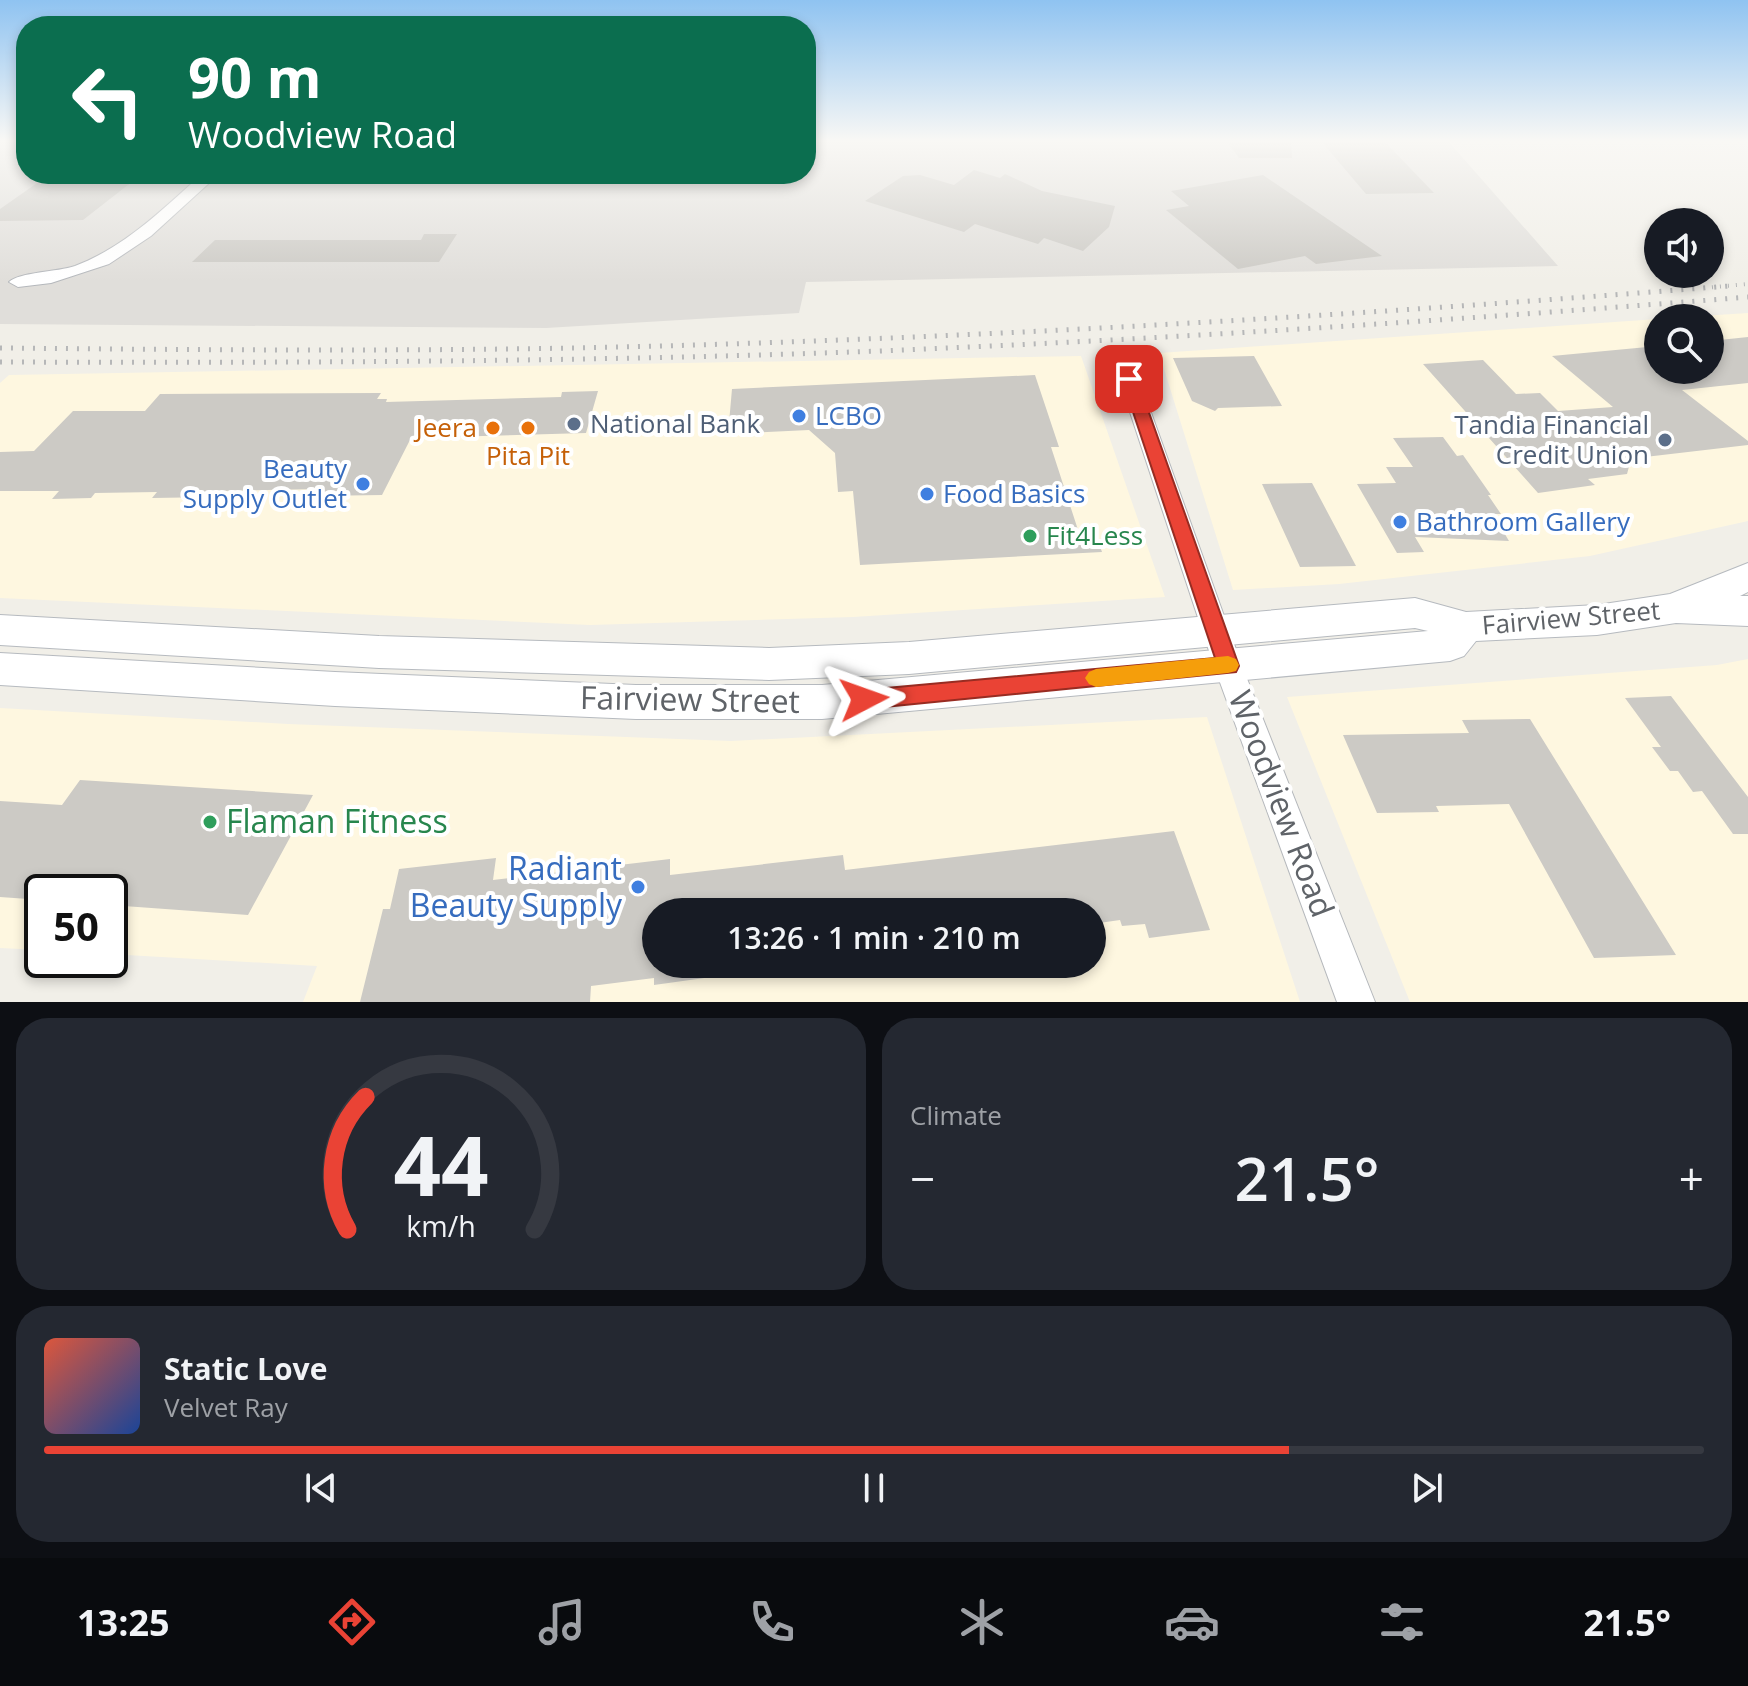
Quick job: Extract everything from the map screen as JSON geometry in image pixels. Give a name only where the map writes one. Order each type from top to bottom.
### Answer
[{"type":"main road","name":"Fairview Street","points":[[1676,608],[1748,577]]},
{"type":"main road","name":"Fairview Street","points":[[0,630],[394,653],[769,664],[1222,648],[1450,645],[1466,627],[1597,620],[1676,608],[1748,611]]},
{"type":"main road","name":"Fairview Street","points":[[0,669],[335,689],[621,701],[822,702],[1222,648]]},
{"type":"street","points":[[18,282],[49,280],[76,273],[119,254],[195,188]]},
{"type":"street","name":"Woodview Road","points":[[1129,379],[1222,648],[1356,1002]]},
{"type":"shaded area","points":[[0,188],[1489,188],[1558,266],[806,282],[799,313],[546,328],[0,324]]},
{"type":"shaded area","points":[[1748,313],[1748,521],[1590,556],[1339,584],[1233,590],[1159,353],[1644,320],[1644,384],[1724,384],[1724,315]]},
{"type":"shaded area","points":[[1081,356],[1165,597],[853,617],[590,625],[0,598],[0,383],[9,375]]},
{"type":"shaded area","points":[[1748,659],[1748,1002],[1410,1002],[1287,697],[1717,665]]},
{"type":"shaded area","points":[[0,708],[288,724],[731,741],[1207,717],[1300,1002],[303,1002],[317,966],[128,955],[128,874],[24,874],[24,949],[0,948]]},
{"type":"building","points":[[30,188],[124,188],[83,220],[0,221],[0,209]]},
{"type":"building","points":[[885,188],[1035,188],[1115,206],[1109,227],[1083,251],[1044,238],[1038,244],[975,224],[964,232],[865,201]]},
{"type":"building","points":[[1190,188],[1282,188],[1382,256],[1316,264],[1305,256],[1238,269],[1166,210],[1189,206],[1171,191]]},
{"type":"building","points":[[1361,188],[1429,188],[1434,193],[1366,194]]},
{"type":"building","points":[[424,234],[457,234],[439,262],[192,262],[215,240],[421,240]]},
{"type":"building","points":[[1748,337],[1748,383],[1682,390],[1748,441],[1748,445],[1645,457],[1650,462],[1630,463],[1627,474],[1588,479],[1595,485],[1538,493],[1423,364],[1483,360],[1516,394],[1540,393],[1558,411],[1613,407],[1552,356],[1644,347],[1644,384],[1724,384],[1724,340]]},
{"type":"building","points":[[1254,356],[1282,406],[1218,408],[1215,411],[1192,401],[1173,358]]},
{"type":"building","points":[[1035,375],[1059,447],[1051,447],[1080,536],[1096,535],[1102,552],[860,565],[853,491],[838,492],[835,453],[809,430],[728,434],[732,389]]},
{"type":"building","points":[[598,391],[586,433],[411,438],[382,495],[315,496],[320,489],[219,491],[215,497],[152,498],[157,492],[95,493],[91,498],[52,499],[59,491],[0,491],[0,452],[34,451],[73,411],[145,411],[160,394],[381,393],[377,399],[387,399],[386,402],[561,397],[562,392]]},
{"type":"building","points":[[1443,437],[1457,456],[1463,455],[1491,495],[1488,495],[1501,514],[1493,514],[1509,541],[1415,537],[1424,552],[1397,553],[1357,484],[1396,483],[1386,467],[1413,467],[1393,438]]},
{"type":"building","points":[[1312,483],[1356,566],[1300,567],[1262,484]]},
{"type":"building","points":[[1671,696],[1748,797],[1748,834],[1733,834],[1702,791],[1693,792],[1678,771],[1670,771],[1652,747],[1661,747],[1625,698]]},
{"type":"building","points":[[1530,719],[1676,955],[1594,958],[1509,804],[1436,806],[1439,812],[1377,813],[1343,735],[1469,733],[1462,720]]},
{"type":"building","points":[[80,780],[313,795],[248,915],[128,906],[128,874],[24,874],[24,899],[0,897],[0,801],[62,805]]},
{"type":"building","points":[[1174,831],[1210,930],[1149,938],[1145,924],[1122,926],[1120,920],[1106,922],[1106,898],[642,898],[642,978],[654,978],[591,986],[590,1002],[360,1002],[383,909],[390,909],[399,869],[496,858],[493,880],[670,859],[670,875],[843,855],[845,870]]},
{"type":"building","points":[[654,978],[704,978],[654,985]]},
{"type":"railway","points":[[1724,286],[1748,284]]},
{"type":"railway","points":[[1724,286],[1729,286]]},
{"type":"railway","points":[[0,348],[413,350],[795,342],[1196,323],[1702,288]]},
{"type":"railway","points":[[0,362],[440,361],[879,351],[1314,328],[1748,297]]},
{"type":"slow traffic","points":[[1096,678],[1228,665]]},
{"type":"place","name":"LCBO","points":[[799,416]]},
{"type":"place","name":"National Bank","points":[[574,424]]},
{"type":"place","name":"Jeera","points":[[493,428]]},
{"type":"place","name":"Pita Pit","points":[[528,428]]},
{"type":"place","name":"Tandia Financial Credit Union","points":[[1665,440]]},
{"type":"place","name":"Beauty Supply Outlet","points":[[363,484]]},
{"type":"place","name":"Food Basics","points":[[927,494]]},
{"type":"place","name":"Bathroom Gallery","points":[[1400,522]]},
{"type":"place","name":"Fit4Less","points":[[1030,536]]},
{"type":"place","name":"Flaman Fitness","points":[[210,822]]},
{"type":"place","name":"Radiant Beauty Supply","points":[[638,887]]},
{"type":"route","points":[[864,699],[1228,666],[1129,379]]}]
